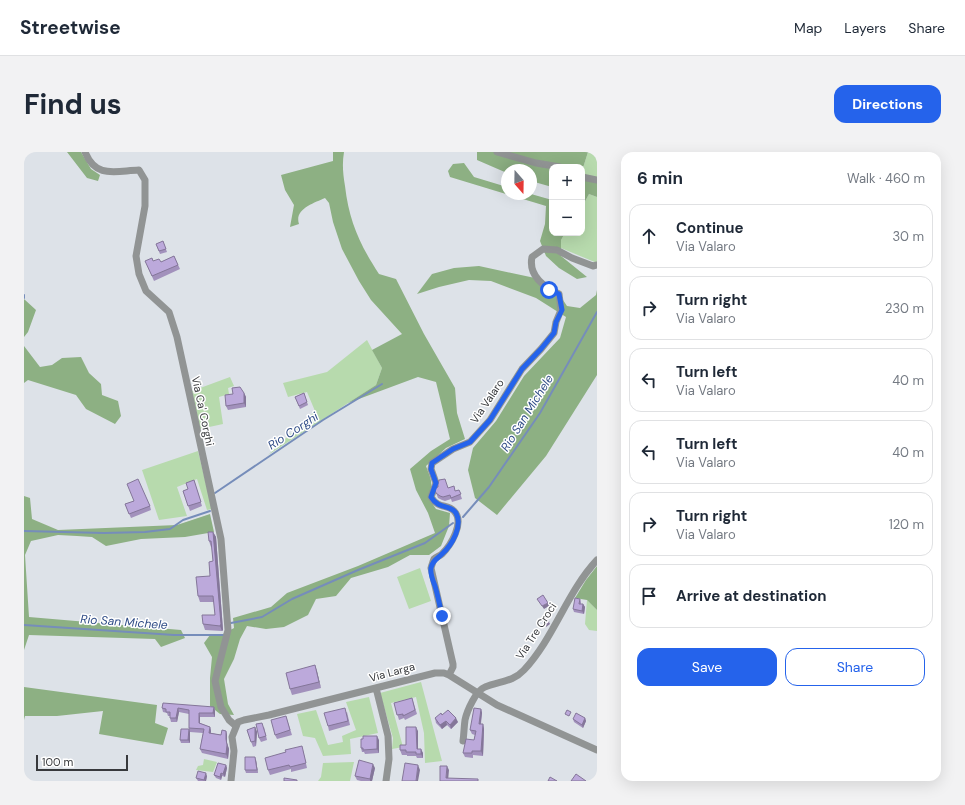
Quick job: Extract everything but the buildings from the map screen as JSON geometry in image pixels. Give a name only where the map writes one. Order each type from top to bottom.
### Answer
[{"type":"street","name":"Via Ca' Corghi","points":[[85,152],[95,167],[103,172],[139,170],[145,180],[145,206],[136,256],[138,274],[146,291],[169,312],[177,337],[221,538],[228,630],[215,682],[221,707],[229,720],[236,726]]},
{"type":"street","points":[[497,152],[549,165]]},
{"type":"street","points":[[585,178],[597,180]]},
{"type":"street","name":"Via Valaro","points":[[449,675],[453,664],[431,568],[434,560],[442,554],[450,543],[456,532],[458,522],[455,512],[449,508],[440,506],[434,502],[431,497],[436,483],[431,469],[432,463],[453,449],[470,442],[477,435],[499,407],[522,369],[554,333],[556,322],[562,310],[559,294],[549,290],[535,278],[531,262],[532,257],[543,250],[557,250],[572,258],[594,266],[597,265]]},
{"type":"street","name":"Via Tre Croci","points":[[478,694],[484,687],[512,679],[523,671],[548,637],[583,577],[597,560]]},
{"type":"street","name":"Via Larga","points":[[236,726],[238,722],[244,720],[270,715],[430,673],[439,672],[449,675],[498,705],[597,750]]},
{"type":"street","points":[[376,688],[388,736],[389,758],[386,781]]},
{"type":"street","points":[[463,742],[466,716],[478,694]]},
{"type":"street","points":[[230,781],[234,751],[232,737],[236,726]]},
{"type":"green space","points":[[67,152],[81,152],[91,169],[100,175],[98,181],[87,178]]},
{"type":"green space","points":[[333,152],[344,152],[343,173],[349,210],[356,232],[366,253],[379,274],[396,279],[424,334],[455,388],[457,413],[465,439],[446,448],[426,466],[431,482],[428,497],[436,509],[450,513],[449,526],[441,546],[429,555],[410,555],[388,567],[351,578],[336,596],[316,599],[308,615],[284,627],[266,629],[247,626],[240,639],[234,659],[224,679],[228,704],[234,715],[220,714],[210,706],[212,657],[204,643],[210,635],[221,635],[234,628],[233,618],[271,607],[287,593],[358,566],[435,533],[428,513],[416,490],[410,469],[431,451],[450,439],[436,382],[418,377],[348,403],[376,385],[382,368],[372,350],[402,334],[371,300],[359,281],[342,249],[333,222],[329,203],[325,198],[302,210],[299,214],[299,224],[290,227],[294,205],[285,190],[281,175],[333,161]]},
{"type":"green space","points":[[477,152],[588,152],[584,164],[549,164],[549,186],[537,183],[537,164],[501,164],[501,170],[477,160]]},
{"type":"green space","points":[[588,152],[597,152],[597,180],[585,178],[584,164]]},
{"type":"green space","points":[[464,163],[474,177],[501,185],[501,192],[450,177],[448,171],[453,164]]},
{"type":"green space","points":[[585,178],[597,180],[597,197],[589,194],[585,201]]},
{"type":"green space","points":[[589,194],[597,197],[597,263],[561,248],[561,240],[563,236],[585,236],[585,201]]},
{"type":"green space","points":[[537,196],[549,199],[549,236],[563,236],[561,240],[561,256],[587,277],[577,279],[559,268],[546,256],[540,241],[545,224],[546,206],[526,200],[537,200]]},
{"type":"green space","points":[[479,266],[535,278],[559,294],[567,306],[580,308],[596,295],[597,290],[597,375],[546,456],[497,515],[475,498],[468,470],[473,448],[496,421],[524,376],[560,338],[566,317],[536,298],[491,281],[469,280],[417,294],[432,274],[454,268]]},
{"type":"green space","points":[[24,299],[36,310],[28,332],[24,337]]},
{"type":"green space","points":[[367,340],[382,368],[376,385],[268,455],[315,411],[307,392],[288,397],[283,383],[327,372]]},
{"type":"green space","points":[[24,346],[40,367],[52,365],[62,358],[81,357],[89,373],[101,384],[102,395],[118,401],[121,416],[115,424],[86,409],[76,395],[28,380],[24,383]]},
{"type":"green space","points":[[230,377],[234,386],[228,388],[229,394],[219,397],[223,424],[200,429],[192,391]]},
{"type":"green space","points":[[198,451],[212,509],[207,510],[197,479],[177,487],[187,516],[159,520],[142,470]]},
{"type":"green space","points":[[24,496],[30,498],[32,519],[58,530],[177,525],[210,514],[214,532],[185,537],[141,539],[106,546],[92,537],[58,535],[31,541],[25,555],[29,617],[181,630],[185,638],[161,647],[155,639],[29,635],[24,650]]},
{"type":"green space","points":[[597,566],[597,610],[587,600],[575,598]]},
{"type":"green space","points":[[420,568],[431,601],[409,609],[397,577]]},
{"type":"green space","points":[[587,600],[597,610],[597,631],[589,630],[585,624]]},
{"type":"green space","points":[[421,682],[442,761],[425,763],[424,733],[416,697],[391,703],[403,747],[392,749],[393,738],[380,693]]},
{"type":"green space","points":[[24,687],[157,705],[155,723],[168,728],[163,745],[99,734],[103,711],[57,716],[25,716],[24,720]]},
{"type":"green space","points":[[369,697],[378,733],[350,739],[351,754],[323,756],[315,738],[303,736],[297,714],[316,710],[328,745],[343,742],[342,736],[356,730],[346,702]]},
{"type":"green space","points":[[204,759],[217,762],[213,772],[196,770],[198,766],[203,765]]},
{"type":"green space","points":[[354,762],[350,781],[318,781],[321,777],[323,763]]},
{"type":"waterway","name":"Rio San Michele","points":[[463,517],[489,487],[540,413],[597,312]]},
{"type":"waterway","name":"Rio Corghi","points":[[215,493],[323,420],[382,384]]},
{"type":"waterway","name":"Rio Corghi","points":[[24,531],[104,533],[145,532],[170,529],[183,520],[210,511]]},
{"type":"waterway","name":"Rio San Michele","points":[[231,623],[262,617],[292,599],[425,543],[453,523]]},
{"type":"waterway","name":"Rio San Michele","points":[[24,625],[174,635],[224,635]]},
{"type":"route","points":[[442,616],[432,578],[431,568],[434,560],[442,554],[450,543],[456,532],[458,522],[455,512],[449,508],[440,506],[434,502],[431,497],[436,483],[431,469],[432,463],[453,449],[470,442],[477,435],[499,407],[522,369],[554,333],[556,322],[562,310],[559,294],[549,290]]}]
